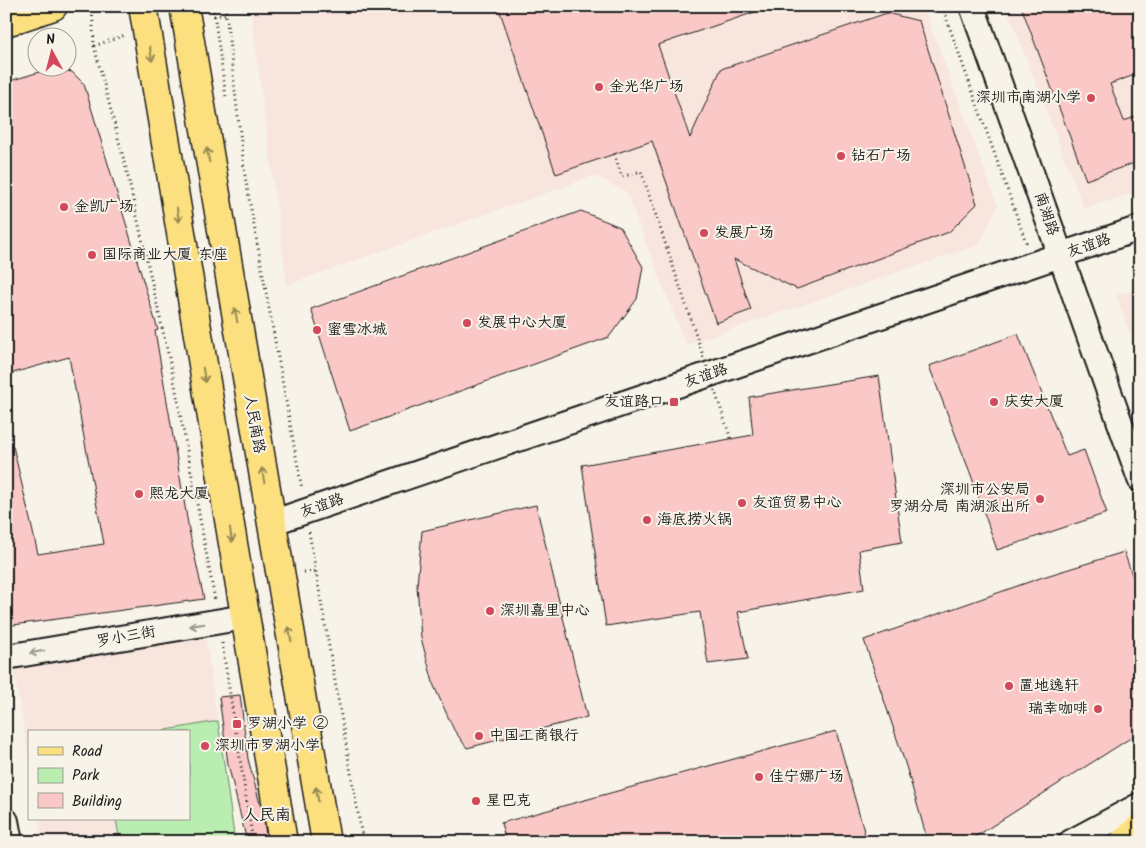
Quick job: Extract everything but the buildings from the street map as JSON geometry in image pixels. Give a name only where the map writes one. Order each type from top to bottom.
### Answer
[{"type":"main road","points":[[6,22],[53,6]]},
{"type":"main road","points":[[143,6],[283,842]]},
{"type":"main road","name":"人民南路","points":[[184,6],[326,842]]},
{"type":"main road","points":[[1124,842],[1140,828]]},
{"type":"main road","points":[[1134,842],[1140,840]]},
{"type":"street","name":"南湖路","points":[[972,6],[1140,478]]},
{"type":"street","name":"友谊路","points":[[271,523],[303,500],[1061,256],[1140,228]]},
{"type":"street","name":"罗小三街","points":[[6,657],[245,617]]},
{"type":"street","points":[[1071,842],[1140,805]]},
{"type":"street","points":[[6,821],[10,842]]},
{"type":"path","points":[[92,6],[94,46],[126,168],[174,380],[218,621],[252,842]]},
{"type":"path","points":[[225,6],[246,176],[364,842]]},
{"type":"path","points":[[942,6],[1026,242],[1017,246]]},
{"type":"path","points":[[614,154],[622,177],[641,171],[732,439]]},
{"type":"path","points":[[697,354],[706,351]]},
{"type":"path","points":[[303,500],[311,486]]},
{"type":"shaded area","points":[[250,6],[923,6],[998,206],[979,245],[686,345],[626,192],[594,176],[287,285]]},
{"type":"shaded area","name":"深圳市南湖小学","points":[[1006,6],[1140,6],[1140,191],[1084,209]]},
{"type":"shaded area","points":[[1140,288],[1140,361],[1116,295]]},
{"type":"shaded area","name":"深圳市罗湖小学","points":[[205,633],[235,842],[42,842],[38,820],[190,820],[190,730],[28,730],[28,754],[12,660]]},
{"type":"green space","points":[[218,721],[235,842],[120,842],[116,820],[190,820],[190,730],[166,730]]},
{"type":"place","name":"金光华广场","points":[[599,87]]},
{"type":"place","name":"深圳市南湖小学","points":[[1091,98]]},
{"type":"place","name":"钻石广场","points":[[841,156]]},
{"type":"place","name":"金凯广场","points":[[64,207]]},
{"type":"place","name":"发展广场","points":[[704,233]]},
{"type":"place","name":"国际商业大厦 东座","points":[[92,255]]},
{"type":"place","name":"发展中心大厦","points":[[467,323]]},
{"type":"place","name":"蜜雪冰城","points":[[317,330]]},
{"type":"place","name":"友谊路口","points":[[674,402]]},
{"type":"place","name":"庆安大厦","points":[[994,402]]},
{"type":"place","name":"熙龙大厦","points":[[139,494]]},
{"type":"place","name":"深圳市公安局 罗湖分局 南湖派出所","points":[[1040,499]]},
{"type":"place","name":"友谊贸易中心","points":[[742,503]]},
{"type":"place","name":"海底捞火锅","points":[[647,520]]},
{"type":"place","name":"深圳嘉里中心","points":[[490,611]]},
{"type":"place","name":"置地逸轩","points":[[1009,686]]},
{"type":"place","name":"瑞幸咖啡","points":[[1098,709]]},
{"type":"place","name":"罗湖小学 ②","points":[[237,724]]},
{"type":"place","name":"中国工商银行","points":[[479,736]]},
{"type":"place","name":"深圳市罗湖小学","points":[[205,746]]},
{"type":"place","name":"佳宁娜广场","points":[[759,777]]},
{"type":"place","name":"星巴克","points":[[476,801]]},
{"type":"district","name":"人民南","points":[[267,815]]}]
